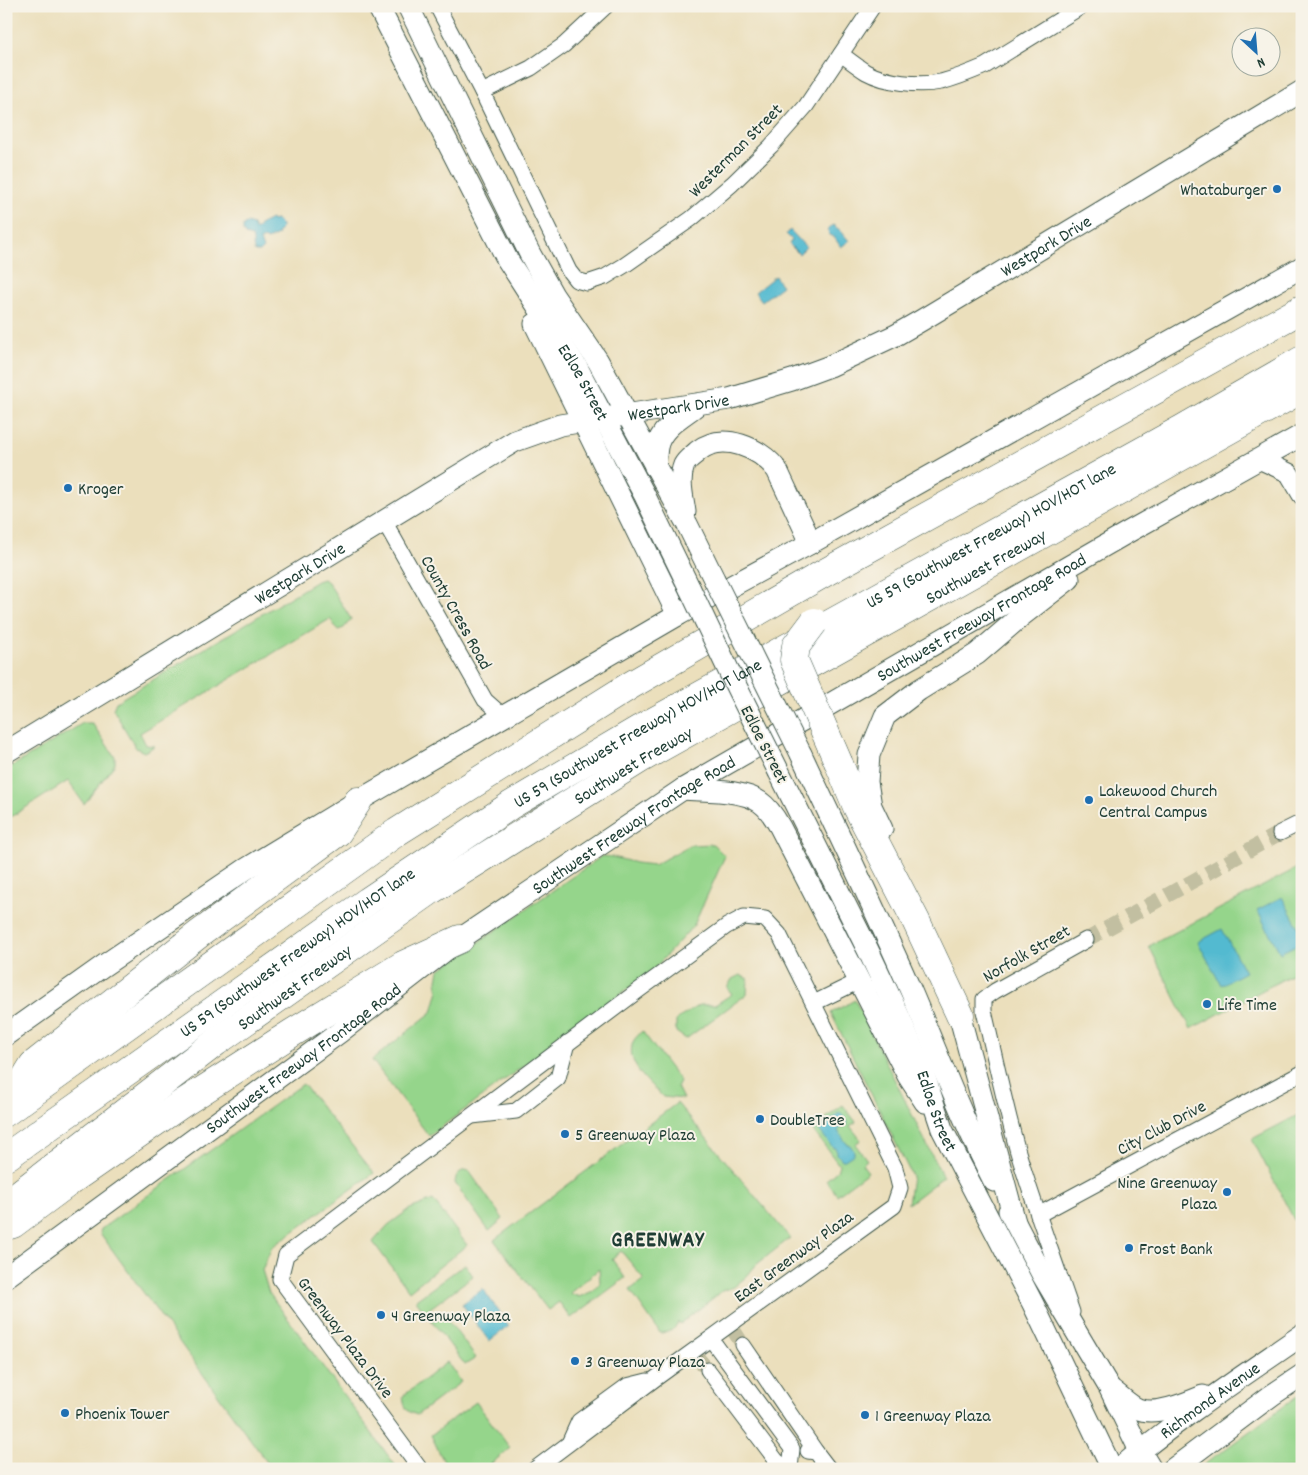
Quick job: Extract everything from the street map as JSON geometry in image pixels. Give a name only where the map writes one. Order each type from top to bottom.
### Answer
[{"type":"highway","points":[[6,1110],[397,832],[631,685],[826,572],[1302,309]]},
{"type":"highway","points":[[85,1100],[406,862],[550,771],[1302,347]]},
{"type":"highway","name":"US 59 (Southwest Freeway) HOV/HOT lane","points":[[6,1157],[368,901],[511,805],[647,725],[1182,430],[1302,360]]},
{"type":"highway","name":"Southwest Freeway","points":[[6,1204],[232,1031],[430,891],[650,753],[1302,389]]},
{"type":"highway","points":[[814,622],[796,646],[794,660],[857,806],[916,921],[960,1015]]},
{"type":"highway","points":[[6,1110],[33,1065],[199,934],[338,832],[358,801]]},
{"type":"highway","points":[[6,1226],[14,1224],[76,1177],[180,1105],[292,1033],[403,965],[460,939]]},
{"type":"main road","name":"Edloe Street","points":[[378,6],[507,259],[578,369],[666,538],[737,688],[868,950],[923,1072],[942,1129],[1033,1304],[1112,1469]]},
{"type":"main road","name":"Edloe Street","points":[[408,6],[530,254],[553,294],[598,361],[688,528],[786,721],[888,938],[944,1074],[979,1152],[1053,1293],[1109,1387],[1140,1451],[1151,1469]]},
{"type":"main road","name":"Westpark Drive","points":[[6,752],[515,442],[560,424],[729,399],[792,380],[830,366],[896,335],[1302,91]]},
{"type":"main road","points":[[437,123],[460,111]]},
{"type":"main road","points":[[507,259],[533,320],[678,615]]},
{"type":"main road","points":[[6,1035],[103,966],[246,869],[358,801],[678,615],[811,543],[1302,267]]},
{"type":"main road","points":[[655,467],[657,445],[661,435],[668,427],[700,403]]},
{"type":"main road","name":"Southwest Freeway Frontage Road","points":[[6,1278],[340,1032],[460,939],[683,789],[1130,531],[1302,436]]},
{"type":"main road","points":[[688,528],[681,481],[684,466],[687,460],[701,449],[709,445],[727,442],[751,448],[761,454],[777,470],[811,543]]},
{"type":"main road","points":[[1015,1222],[960,1015],[943,960],[871,806],[867,782],[869,755],[885,716],[919,690],[977,654],[1020,617],[1130,531]]},
{"type":"main road","points":[[683,789],[709,792],[720,791],[752,797],[762,803],[772,815],[780,827],[908,1076],[942,1129]]},
{"type":"main road","points":[[1033,1304],[1053,1293]]},
{"type":"main road","name":"Richmond Avenue","points":[[1119,1469],[1140,1451],[1224,1389],[1302,1335]]},
{"type":"main road","name":"Richmond Avenue","points":[[1173,1469],[1272,1395],[1302,1375]]},
{"type":"main road","points":[[1109,1387],[1137,1409],[1153,1411],[1180,1405],[1224,1389]]},
{"type":"street","points":[[437,6],[482,92],[531,68],[558,50],[606,6]]},
{"type":"street","name":"Westerman Street","points":[[482,92],[569,271],[576,280],[587,283],[605,277],[625,265],[691,219],[732,184],[771,146],[806,106],[873,6]]},
{"type":"street","points":[[841,54],[867,72],[884,79],[902,82],[941,82],[984,66],[1082,6]]},
{"type":"street","points":[[1259,459],[1289,473],[1302,495]]},
{"type":"street","name":"County Cress Road","points":[[384,521],[485,700],[503,716]]},
{"type":"street","points":[[1280,833],[1302,822]]},
{"type":"street","name":"East Greenway Plaza","points":[[412,1160],[719,932],[744,917],[765,919],[779,934],[895,1168],[900,1188],[894,1206],[656,1378],[627,1386],[580,1421],[570,1442],[534,1469]]},
{"type":"street","name":"Norfolk Street","points":[[984,999],[994,991],[1086,940]]},
{"type":"street","points":[[814,1004],[859,982]]},
{"type":"street","name":"Edloe Street","points":[[984,999],[984,1011],[1018,1152],[1083,1344]]},
{"type":"street","points":[[471,1116],[516,1111],[558,1078],[567,1044]]},
{"type":"street","name":"City Club Drive","points":[[1038,1215],[1302,1073]]},
{"type":"street","name":"Greenway Plaza Drive","points":[[412,1160],[286,1256],[280,1279],[420,1469]]},
{"type":"street","points":[[711,1339],[792,1449],[790,1469]]},
{"type":"street","points":[[743,1345],[829,1469]]},
{"type":"street","points":[[708,1370],[776,1466],[792,1449]]},
{"type":"street","points":[[792,1449],[816,1452]]},
{"type":"green space","points":[[323,579],[328,582],[351,619],[344,628],[338,630],[330,619],[140,733],[146,745],[155,746],[144,752],[136,748],[113,709],[116,702]]},
{"type":"green space","points":[[83,723],[92,723],[115,757],[115,764],[84,804],[68,781],[6,820],[6,770]]},
{"type":"green space","points":[[713,844],[725,856],[694,925],[653,970],[429,1136],[372,1060],[432,1012],[438,990],[439,970],[602,856],[654,865],[690,845]]},
{"type":"green space","points":[[1301,866],[1302,969],[1191,1029],[1149,946]]},
{"type":"green space","points":[[740,975],[748,979],[747,994],[686,1039],[676,1032],[676,1020],[699,1005],[715,1005],[732,994],[727,988],[732,979]]},
{"type":"green space","points":[[855,1000],[943,1177],[908,1204],[912,1176],[831,1013]]},
{"type":"green space","points":[[642,1031],[680,1081],[677,1087],[683,1099],[663,1097],[639,1072],[632,1056],[632,1048],[634,1040]]},
{"type":"green space","points":[[303,1084],[374,1173],[272,1247],[262,1270],[269,1293],[398,1469],[272,1469],[100,1233],[101,1229]]},
{"type":"green space","points":[[677,1103],[790,1238],[756,1265],[734,1287],[722,1291],[680,1324],[678,1322],[671,1330],[660,1333],[630,1290],[644,1279],[621,1251],[612,1259],[625,1278],[571,1318],[559,1302],[548,1310],[494,1240]],"holes":[[[599,1269],[600,1283],[593,1291],[579,1297],[570,1293]]]},
{"type":"green space","points":[[843,1105],[856,1122],[850,1126],[861,1140],[855,1144],[867,1160],[862,1164],[868,1172],[837,1195],[826,1180],[837,1171],[839,1165],[812,1129]]},
{"type":"green space","points":[[1302,1113],[1302,1232],[1301,1233],[1252,1139]]},
{"type":"green space","points":[[465,1170],[469,1171],[503,1219],[489,1231],[455,1183],[457,1175]]},
{"type":"green space","points":[[433,1200],[467,1245],[409,1291],[373,1242],[388,1225],[410,1209]]},
{"type":"green space","points":[[465,1264],[473,1276],[425,1312],[416,1300]]},
{"type":"green space","points":[[442,1312],[476,1358],[465,1365],[431,1320]]},
{"type":"green space","points":[[447,1362],[461,1382],[417,1415],[410,1412],[405,1406],[403,1396]]},
{"type":"green space","points":[[1302,1393],[1302,1405],[1298,1417],[1300,1435],[1302,1437],[1302,1469],[1198,1469]]},
{"type":"green space","points":[[476,1402],[510,1448],[485,1469],[451,1469],[445,1464],[431,1435]]},
{"type":"water","points":[[271,219],[272,221],[279,222],[282,226],[280,231],[277,233],[278,235],[267,240],[265,238],[260,240],[263,249],[260,252],[255,252],[252,237],[245,235],[243,226],[247,223],[253,225],[255,230],[260,227],[259,225]]},
{"type":"water","points":[[833,225],[849,241],[841,247],[834,237],[829,235],[828,229]]},
{"type":"water","points":[[790,230],[806,247],[799,254],[789,244],[792,240],[786,234]]},
{"type":"water","points":[[775,276],[782,286],[762,301],[755,292]]},
{"type":"water","points":[[1282,897],[1302,934],[1302,942],[1280,953],[1257,910]]},
{"type":"water","points":[[1222,929],[1245,972],[1221,985],[1198,942]]},
{"type":"water","points":[[839,1113],[845,1117],[848,1124],[841,1127],[838,1131],[854,1151],[854,1154],[845,1160],[842,1160],[835,1148],[819,1130]]},
{"type":"water","points":[[483,1289],[509,1326],[489,1341],[462,1304]]},
{"type":"tunnel","points":[[1086,940],[1280,833]]},
{"type":"tunnel","points":[[732,1328],[743,1345]]},
{"type":"tunnel","points":[[695,1355],[708,1370]]},
{"type":"place","name":"Whataburger","points":[[1277,189]]},
{"type":"place","name":"Kroger","points":[[68,488]]},
{"type":"place","name":"Lakewood Church Central Campus","points":[[1089,800]]},
{"type":"place","name":"Life Time","points":[[1207,1004]]},
{"type":"place","name":"DoubleTree","points":[[760,1119]]},
{"type":"place","name":"5 Greenway Plaza","points":[[565,1134]]},
{"type":"place","name":"Nine Greenway Plaza","points":[[1227,1192]]},
{"type":"place","name":"Frost Bank","points":[[1129,1248]]},
{"type":"place","name":"4 Greenway Plaza","points":[[381,1315]]},
{"type":"place","name":"3 Greenway Plaza","points":[[575,1361]]},
{"type":"place","name":"Phoenix Tower","points":[[65,1413]]},
{"type":"place","name":"1 Greenway Plaza","points":[[865,1415]]},
{"type":"district","name":"GREENWAY","points":[[658,1238]]}]
